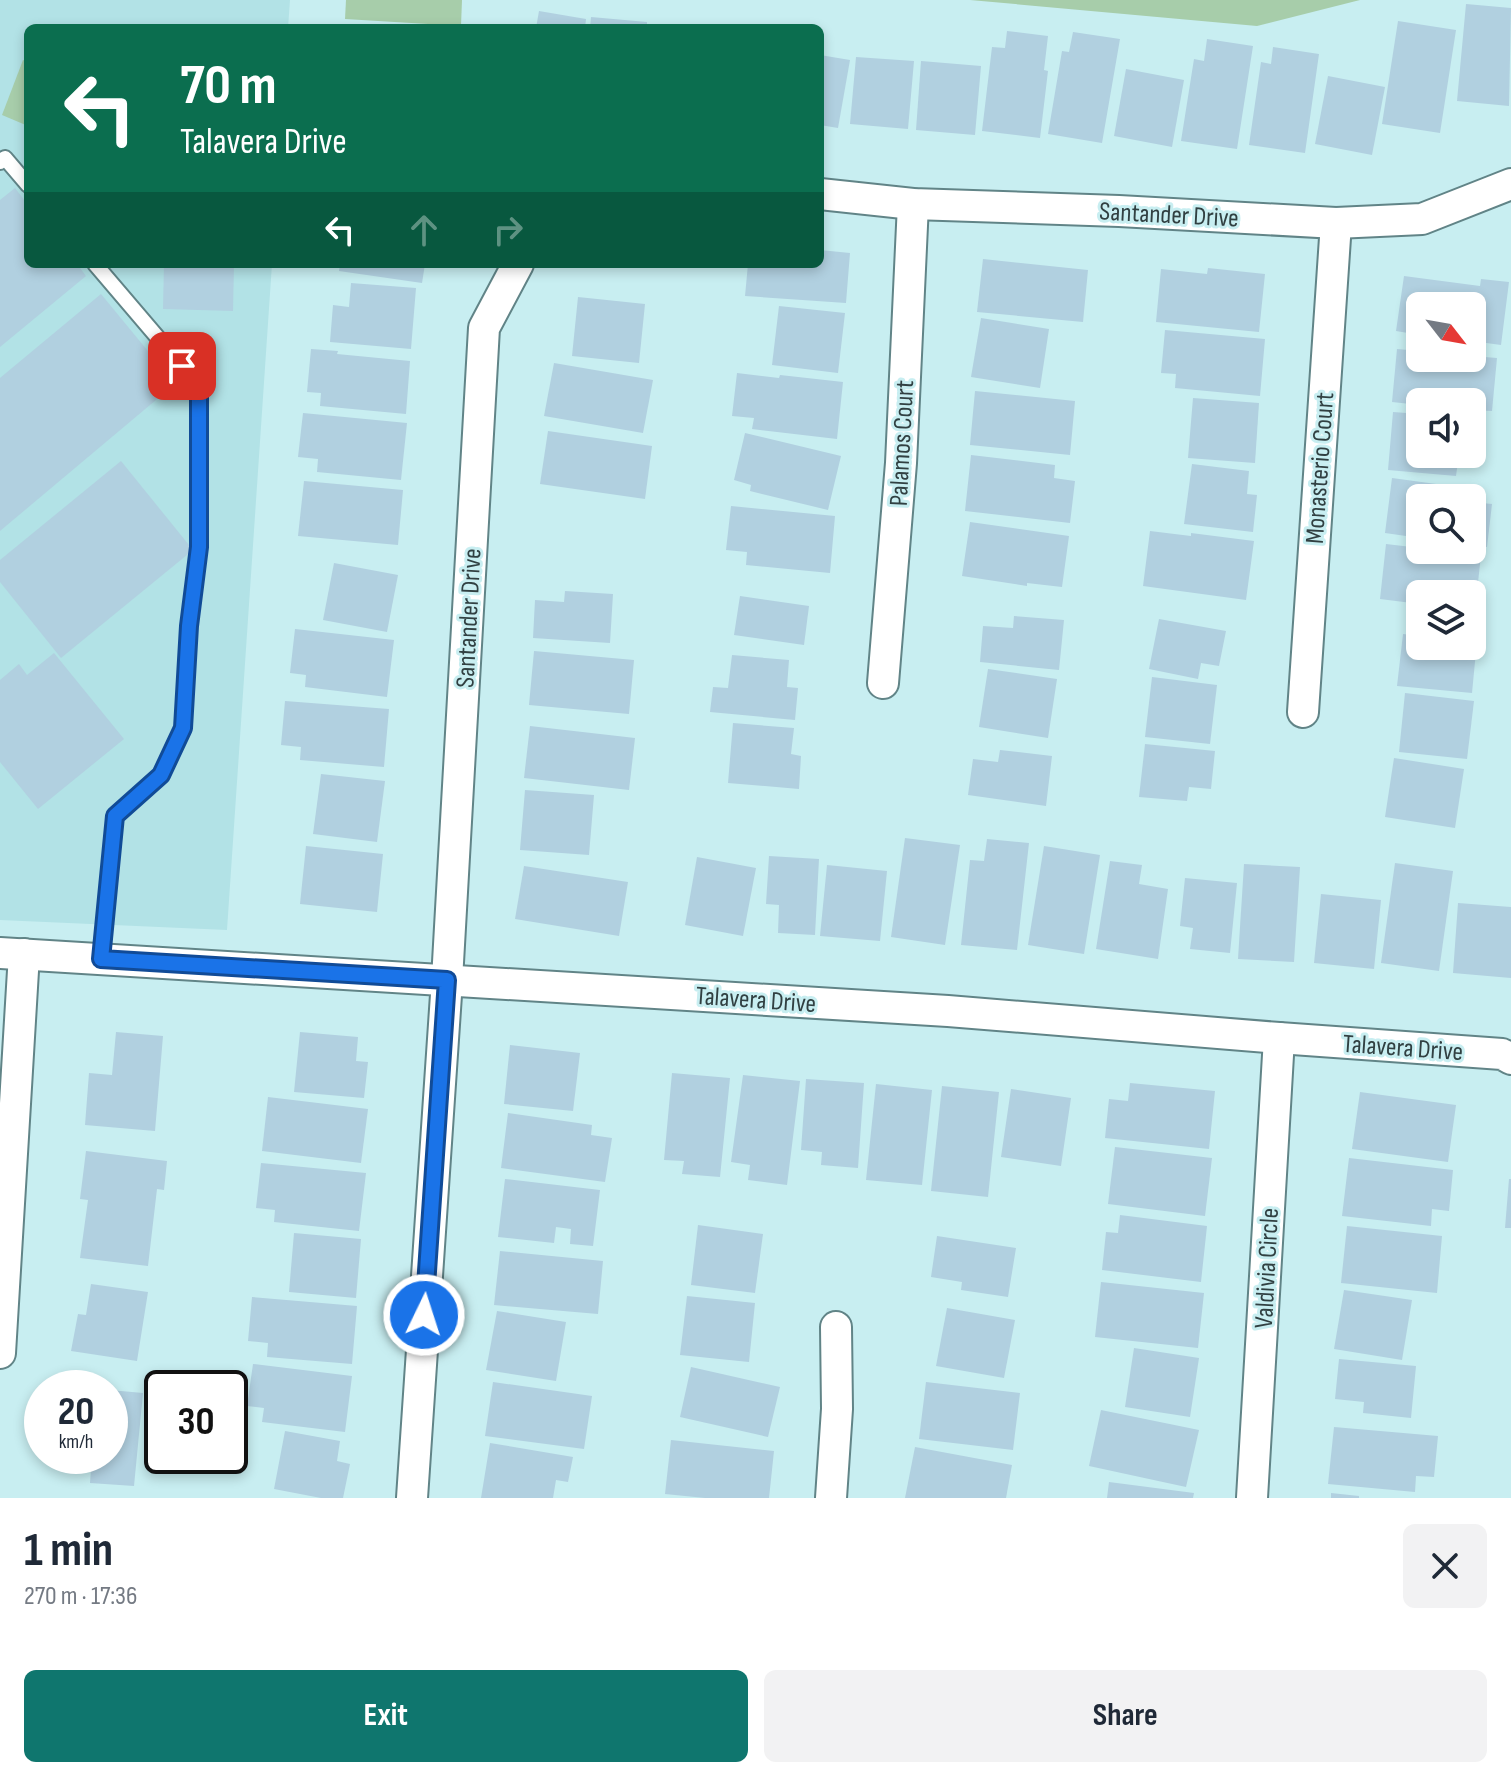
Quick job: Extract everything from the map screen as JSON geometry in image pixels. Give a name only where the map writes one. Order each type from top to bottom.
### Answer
[{"type":"street","name":"Santander Drive","points":[[824,194],[913,204],[1336,223],[1422,219],[1511,184]]},
{"type":"street","name":"Palamos Court","points":[[883,683],[901,463],[913,204]]},
{"type":"street","name":"Monasterio Court","points":[[1303,712],[1336,223]]},
{"type":"street","name":"Santander Drive","points":[[447,980],[484,328],[516,268]]},
{"type":"street","name":"Talavera Drive","points":[[12,954],[948,1011],[1502,1054],[1511,1059]]},
{"type":"street","points":[[0,1353],[12,954]]},
{"type":"street","points":[[412,1498],[447,980]]},
{"type":"street","name":"Valdivia Circle","points":[[1252,1498],[1279,1038]]},
{"type":"street","points":[[831,1498],[837,1409],[836,1327]]},
{"type":"lane","points":[[0,162],[5,158],[24,180]]},
{"type":"lane","points":[[98,268],[199,386],[199,547],[189,626],[183,728],[161,775],[115,816],[101,959]]},
{"type":"shaded area","points":[[0,0],[290,0],[288,24],[24,24],[24,268],[272,268],[227,930],[0,920]]},
{"type":"green space","points":[[346,0],[462,0],[461,24],[345,19]]},
{"type":"green space","points":[[970,0],[1360,0],[1257,26]]},
{"type":"green space","points":[[23,60],[24,124],[2,115]]},
{"type":"building","points":[[1466,4],[1511,8],[1509,106],[1457,101]]},
{"type":"building","points":[[539,11],[586,19],[585,24],[537,24]]},
{"type":"building","points":[[591,17],[647,22],[647,24],[590,24]]},
{"type":"building","points":[[1398,21],[1456,30],[1440,133],[1382,124]]},
{"type":"building","points":[[1007,31],[1048,36],[1044,70],[1048,71],[1040,138],[982,131],[992,47],[1005,48]]},
{"type":"building","points":[[1073,32],[1120,39],[1102,143],[1048,134],[1062,51],[1069,52]]},
{"type":"building","points":[[1207,39],[1253,46],[1237,149],[1181,141],[1194,59],[1204,61]]},
{"type":"building","points":[[1273,47],[1319,54],[1305,153],[1249,145],[1261,62],[1271,64]]},
{"type":"building","points":[[824,56],[850,60],[838,128],[824,126]]},
{"type":"building","points":[[856,57],[914,61],[908,129],[850,124]]},
{"type":"building","points":[[921,61],[981,66],[975,135],[916,130]]},
{"type":"building","points":[[1126,69],[1184,80],[1172,147],[1114,136]]},
{"type":"building","points":[[1328,76],[1385,87],[1372,155],[1315,144]]},
{"type":"building","points":[[15,188],[24,200],[24,268],[80,268],[86,276],[0,347],[0,200]]},
{"type":"building","points":[[824,250],[850,253],[846,303],[745,296],[748,268],[824,268]]},
{"type":"building","points":[[983,259],[1088,270],[1083,322],[977,312]]},
{"type":"building","points":[[164,268],[234,268],[233,311],[163,309]]},
{"type":"building","points":[[339,268],[424,268],[422,283],[339,271]]},
{"type":"building","points":[[1208,268],[1265,274],[1259,332],[1156,322],[1161,269],[1207,274]]},
{"type":"building","points":[[1404,276],[1480,286],[1481,279],[1509,282],[1501,345],[1486,343],[1486,292],[1406,292],[1406,333],[1396,331]]},
{"type":"building","points":[[351,283],[416,288],[411,349],[330,342],[333,305],[349,307]]},
{"type":"building","points":[[101,294],[175,384],[0,531],[0,378]]},
{"type":"building","points":[[578,297],[645,304],[639,363],[572,356]]},
{"type":"building","points":[[779,306],[845,313],[838,373],[772,365]]},
{"type":"building","points":[[981,318],[1049,329],[1040,388],[971,377]]},
{"type":"building","points":[[1165,330],[1265,339],[1260,396],[1175,388],[1176,374],[1161,373]]},
{"type":"building","points":[[311,349],[410,361],[406,414],[320,406],[321,393],[307,392]]},
{"type":"building","points":[[1397,349],[1406,350],[1406,372],[1486,372],[1486,357],[1497,358],[1492,411],[1486,411],[1486,388],[1406,388],[1406,404],[1392,402]]},
{"type":"building","points":[[554,363],[653,380],[643,433],[544,416]]},
{"type":"building","points":[[737,373],[843,382],[837,439],[752,429],[754,418],[732,416]]},
{"type":"building","points":[[975,391],[1075,401],[1070,455],[970,445]]},
{"type":"building","points":[[1193,398],[1259,403],[1255,463],[1188,458]]},
{"type":"building","points":[[1393,412],[1406,413],[1406,468],[1457,468],[1456,476],[1388,470]]},
{"type":"building","points":[[303,413],[407,423],[401,480],[317,472],[318,459],[298,457]]},
{"type":"building","points":[[548,431],[652,446],[645,499],[540,484]]},
{"type":"building","points":[[745,433],[841,456],[828,510],[750,491],[751,485],[734,480]]},
{"type":"building","points":[[971,455],[1055,465],[1054,478],[1075,481],[1070,523],[965,511]]},
{"type":"building","points":[[121,461],[193,550],[61,658],[0,582],[0,560]]},
{"type":"building","points":[[1192,464],[1249,471],[1247,494],[1257,495],[1253,532],[1184,524]]},
{"type":"building","points":[[1392,478],[1436,484],[1406,484],[1406,536],[1385,533]]},
{"type":"building","points":[[304,481],[403,490],[398,545],[298,536]]},
{"type":"building","points":[[1486,503],[1492,504],[1486,547]]},
{"type":"building","points":[[731,506],[835,516],[830,573],[746,565],[747,552],[726,550]]},
{"type":"building","points":[[970,522],[1069,536],[1062,587],[1027,583],[1027,586],[962,576]]},
{"type":"building","points":[[1150,531],[1254,541],[1246,600],[1143,586]]},
{"type":"building","points":[[1386,544],[1406,546],[1406,564],[1480,564],[1478,580],[1406,580],[1406,602],[1380,599]]},
{"type":"building","points":[[334,563],[398,575],[387,632],[323,620]]},
{"type":"building","points":[[565,591],[613,594],[610,643],[533,638],[535,600],[564,602]]},
{"type":"building","points":[[740,596],[809,606],[804,645],[734,635]]},
{"type":"building","points":[[1014,616],[1064,620],[1059,670],[980,662],[983,626],[1013,628]]},
{"type":"building","points":[[1159,619],[1226,631],[1219,666],[1201,663],[1198,679],[1149,669]]},
{"type":"building","points":[[295,629],[394,640],[387,697],[305,687],[306,675],[290,673]]},
{"type":"building","points":[[1403,634],[1406,634],[1406,660],[1475,660],[1472,693],[1397,686]]},
{"type":"building","points":[[534,651],[634,660],[629,714],[529,705]]},
{"type":"building","points":[[54,653],[124,739],[38,809],[0,762],[0,680],[19,664],[27,675]]},
{"type":"building","points":[[732,655],[789,660],[787,687],[798,688],[795,720],[710,712],[713,687],[728,688]]},
{"type":"building","points":[[988,669],[1057,679],[1048,738],[979,727]]},
{"type":"building","points":[[1152,677],[1217,685],[1210,744],[1145,737]]},
{"type":"building","points":[[1405,693],[1474,701],[1467,759],[1399,752]]},
{"type":"building","points":[[285,701],[389,709],[384,767],[300,760],[301,747],[281,745]]},
{"type":"building","points":[[733,723],[794,728],[791,754],[801,756],[799,789],[728,783]]},
{"type":"building","points":[[530,726],[635,738],[629,790],[524,778]]},
{"type":"building","points":[[1145,744],[1215,751],[1211,789],[1189,787],[1187,801],[1139,797]]},
{"type":"building","points":[[1000,750],[1052,756],[1046,806],[968,795],[973,759],[998,762]]},
{"type":"building","points":[[1394,758],[1464,769],[1455,828],[1385,817]]},
{"type":"building","points":[[321,774],[385,781],[377,842],[313,834]]},
{"type":"building","points":[[525,790],[594,795],[589,855],[520,850]]},
{"type":"building","points":[[905,838],[960,845],[945,945],[891,937]]},
{"type":"building","points":[[987,839],[1029,843],[1017,950],[961,945],[970,860],[984,861]]},
{"type":"building","points":[[306,846],[383,854],[377,912],[300,904]]},
{"type":"building","points":[[1044,846],[1100,855],[1084,954],[1028,945]]},
{"type":"building","points":[[769,856],[819,859],[815,935],[778,933],[779,905],[766,904]]},
{"type":"building","points":[[697,857],[756,868],[743,936],[685,925]]},
{"type":"building","points":[[1110,861],[1142,865],[1139,884],[1168,889],[1158,959],[1096,949]]},
{"type":"building","points":[[1395,863],[1453,871],[1439,971],[1381,963]]},
{"type":"building","points":[[1244,864],[1300,867],[1294,962],[1238,959]]},
{"type":"building","points":[[827,865],[887,871],[880,941],[820,936]]},
{"type":"building","points":[[524,866],[628,882],[619,936],[515,919]]},
{"type":"building","points":[[1185,878],[1237,883],[1230,953],[1190,949],[1193,928],[1180,926]]},
{"type":"building","points":[[1321,894],[1381,900],[1374,969],[1314,963]]},
{"type":"building","points":[[1458,903],[1511,907],[1511,978],[1453,973]]},
{"type":"building","points":[[116,1032],[163,1036],[155,1131],[85,1125],[89,1073],[112,1075]]},
{"type":"building","points":[[300,1032],[358,1037],[356,1061],[368,1062],[364,1098],[294,1092]]},
{"type":"building","points":[[510,1045],[580,1053],[573,1111],[504,1104]]},
{"type":"building","points":[[672,1073],[730,1078],[720,1177],[682,1174],[684,1161],[664,1160]]},
{"type":"building","points":[[743,1075],[800,1081],[787,1185],[748,1180],[750,1165],[731,1162]]},
{"type":"building","points":[[806,1079],[864,1083],[858,1168],[821,1165],[822,1152],[801,1150]]},
{"type":"building","points":[[1130,1083],[1215,1091],[1209,1149],[1105,1138],[1109,1099],[1128,1101]]},
{"type":"building","points":[[876,1084],[932,1090],[922,1185],[866,1180]]},
{"type":"building","points":[[942,1086],[999,1092],[988,1197],[931,1191]]},
{"type":"building","points":[[1011,1089],[1071,1098],[1061,1166],[1001,1157]]},
{"type":"building","points":[[1360,1092],[1456,1105],[1448,1162],[1352,1149]]},
{"type":"building","points":[[268,1097],[368,1109],[361,1163],[262,1151]]},
{"type":"building","points":[[508,1113],[592,1125],[591,1135],[612,1138],[605,1182],[501,1168]]},
{"type":"building","points":[[1115,1147],[1212,1158],[1205,1216],[1108,1204]]},
{"type":"building","points":[[86,1151],[167,1161],[164,1190],[157,1189],[148,1266],[80,1258],[88,1200],[80,1199]]},
{"type":"building","points":[[1349,1158],[1453,1170],[1449,1211],[1432,1209],[1431,1226],[1342,1216]]},
{"type":"building","points":[[261,1163],[366,1173],[359,1231],[274,1222],[275,1210],[256,1208]]},
{"type":"building","points":[[505,1179],[600,1190],[593,1246],[570,1244],[571,1229],[556,1227],[554,1243],[498,1237]]},
{"type":"building","points":[[1509,1179],[1511,1228],[1505,1228]]},
{"type":"building","points":[[1120,1215],[1207,1226],[1201,1282],[1102,1270],[1106,1232],[1118,1233]]},
{"type":"building","points":[[698,1225],[763,1234],[755,1293],[691,1285]]},
{"type":"building","points":[[1347,1226],[1442,1236],[1437,1293],[1341,1283]]},
{"type":"building","points":[[294,1233],[361,1239],[356,1298],[289,1292]]},
{"type":"building","points":[[937,1236],[1016,1248],[1008,1297],[961,1290],[962,1282],[931,1277]]},
{"type":"building","points":[[500,1251],[603,1261],[598,1314],[494,1305]]},
{"type":"building","points":[[1101,1282],[1204,1293],[1198,1348],[1095,1337]]},
{"type":"building","points":[[91,1284],[148,1292],[137,1361],[71,1351],[78,1314],[86,1315]]},
{"type":"building","points":[[1344,1290],[1412,1300],[1402,1360],[1334,1349]]},
{"type":"building","points":[[687,1296],[755,1303],[749,1362],[680,1355]]},
{"type":"building","points":[[252,1297],[357,1306],[352,1364],[267,1357],[268,1343],[248,1341]]},
{"type":"building","points":[[947,1308],[1015,1320],[1004,1378],[936,1366]]},
{"type":"building","points":[[497,1311],[566,1322],[556,1381],[486,1370]]},
{"type":"building","points":[[1134,1348],[1199,1358],[1190,1417],[1125,1407]]},
{"type":"building","points":[[1339,1359],[1416,1366],[1411,1418],[1363,1413],[1364,1402],[1335,1399]]},
{"type":"building","points":[[253,1364],[352,1376],[345,1432],[262,1422],[264,1408],[248,1406]]},
{"type":"building","points":[[691,1367],[780,1387],[768,1437],[680,1417]]},
{"type":"building","points":[[493,1382],[592,1396],[584,1449],[485,1436]]},
{"type":"building","points":[[926,1382],[1020,1393],[1013,1450],[919,1439]]},
{"type":"building","points":[[128,1392],[143,1393],[134,1486],[90,1483],[91,1474],[128,1474]]},
{"type":"building","points":[[1101,1410],[1199,1430],[1186,1487],[1089,1466]]},
{"type":"building","points":[[1334,1427],[1438,1436],[1434,1477],[1416,1476],[1415,1492],[1328,1484]]},
{"type":"building","points":[[285,1431],[340,1441],[337,1461],[350,1464],[343,1498],[321,1498],[274,1489]]},
{"type":"building","points":[[671,1440],[774,1451],[769,1498],[705,1498],[665,1494]]},
{"type":"building","points":[[490,1443],[573,1457],[568,1482],[556,1480],[553,1498],[481,1498]]},
{"type":"building","points":[[915,1447],[1012,1465],[1006,1498],[905,1498]]},
{"type":"building","points":[[1109,1482],[1194,1493],[1193,1498],[1107,1498]]},
{"type":"building","points":[[1331,1493],[1359,1496],[1359,1498],[1331,1498]]},
{"type":"route","points":[[182,366],[199,386],[199,547],[189,626],[183,728],[161,775],[115,816],[101,959],[447,980],[424,1315]]}]
